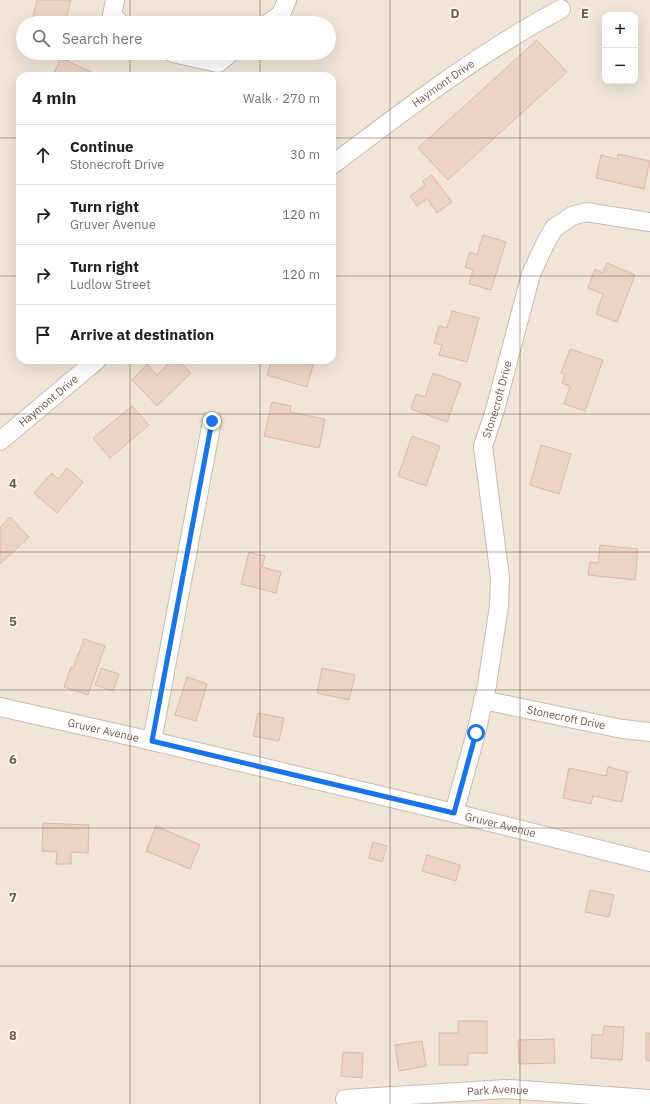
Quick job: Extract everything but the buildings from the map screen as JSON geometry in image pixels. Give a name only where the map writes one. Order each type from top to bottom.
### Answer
[{"type":"main road","points":[[643,1104],[650,1103]]},
{"type":"street","points":[[113,16],[115,0]]},
{"type":"street","points":[[278,16],[281,14],[287,0]]},
{"type":"street","name":"Haymont Drive","points":[[336,162],[393,119],[480,58],[528,27],[560,9]]},
{"type":"street","points":[[204,60],[218,63],[222,60]]},
{"type":"street","name":"Stonecroft Drive","points":[[454,813],[476,733],[499,606],[500,578],[483,446],[495,410],[531,274],[554,228],[572,216],[586,212],[650,222]]},
{"type":"street","name":"Haymont Drive","points":[[0,441],[92,364]]},
{"type":"street","points":[[152,741],[212,421]]},
{"type":"street","name":"Stonecroft Drive","points":[[483,700],[622,728],[650,732]]},
{"type":"street","name":"Gruver Avenue","points":[[0,707],[152,741],[454,813],[650,862]]},
{"type":"street","name":"Park Avenue","points":[[345,1099],[507,1097],[650,1099]]},
{"type":"shaded area","points":[[0,0],[650,0],[650,1104],[0,1104]]},
{"type":"route","points":[[212,421],[152,741],[454,813],[476,733]]}]
